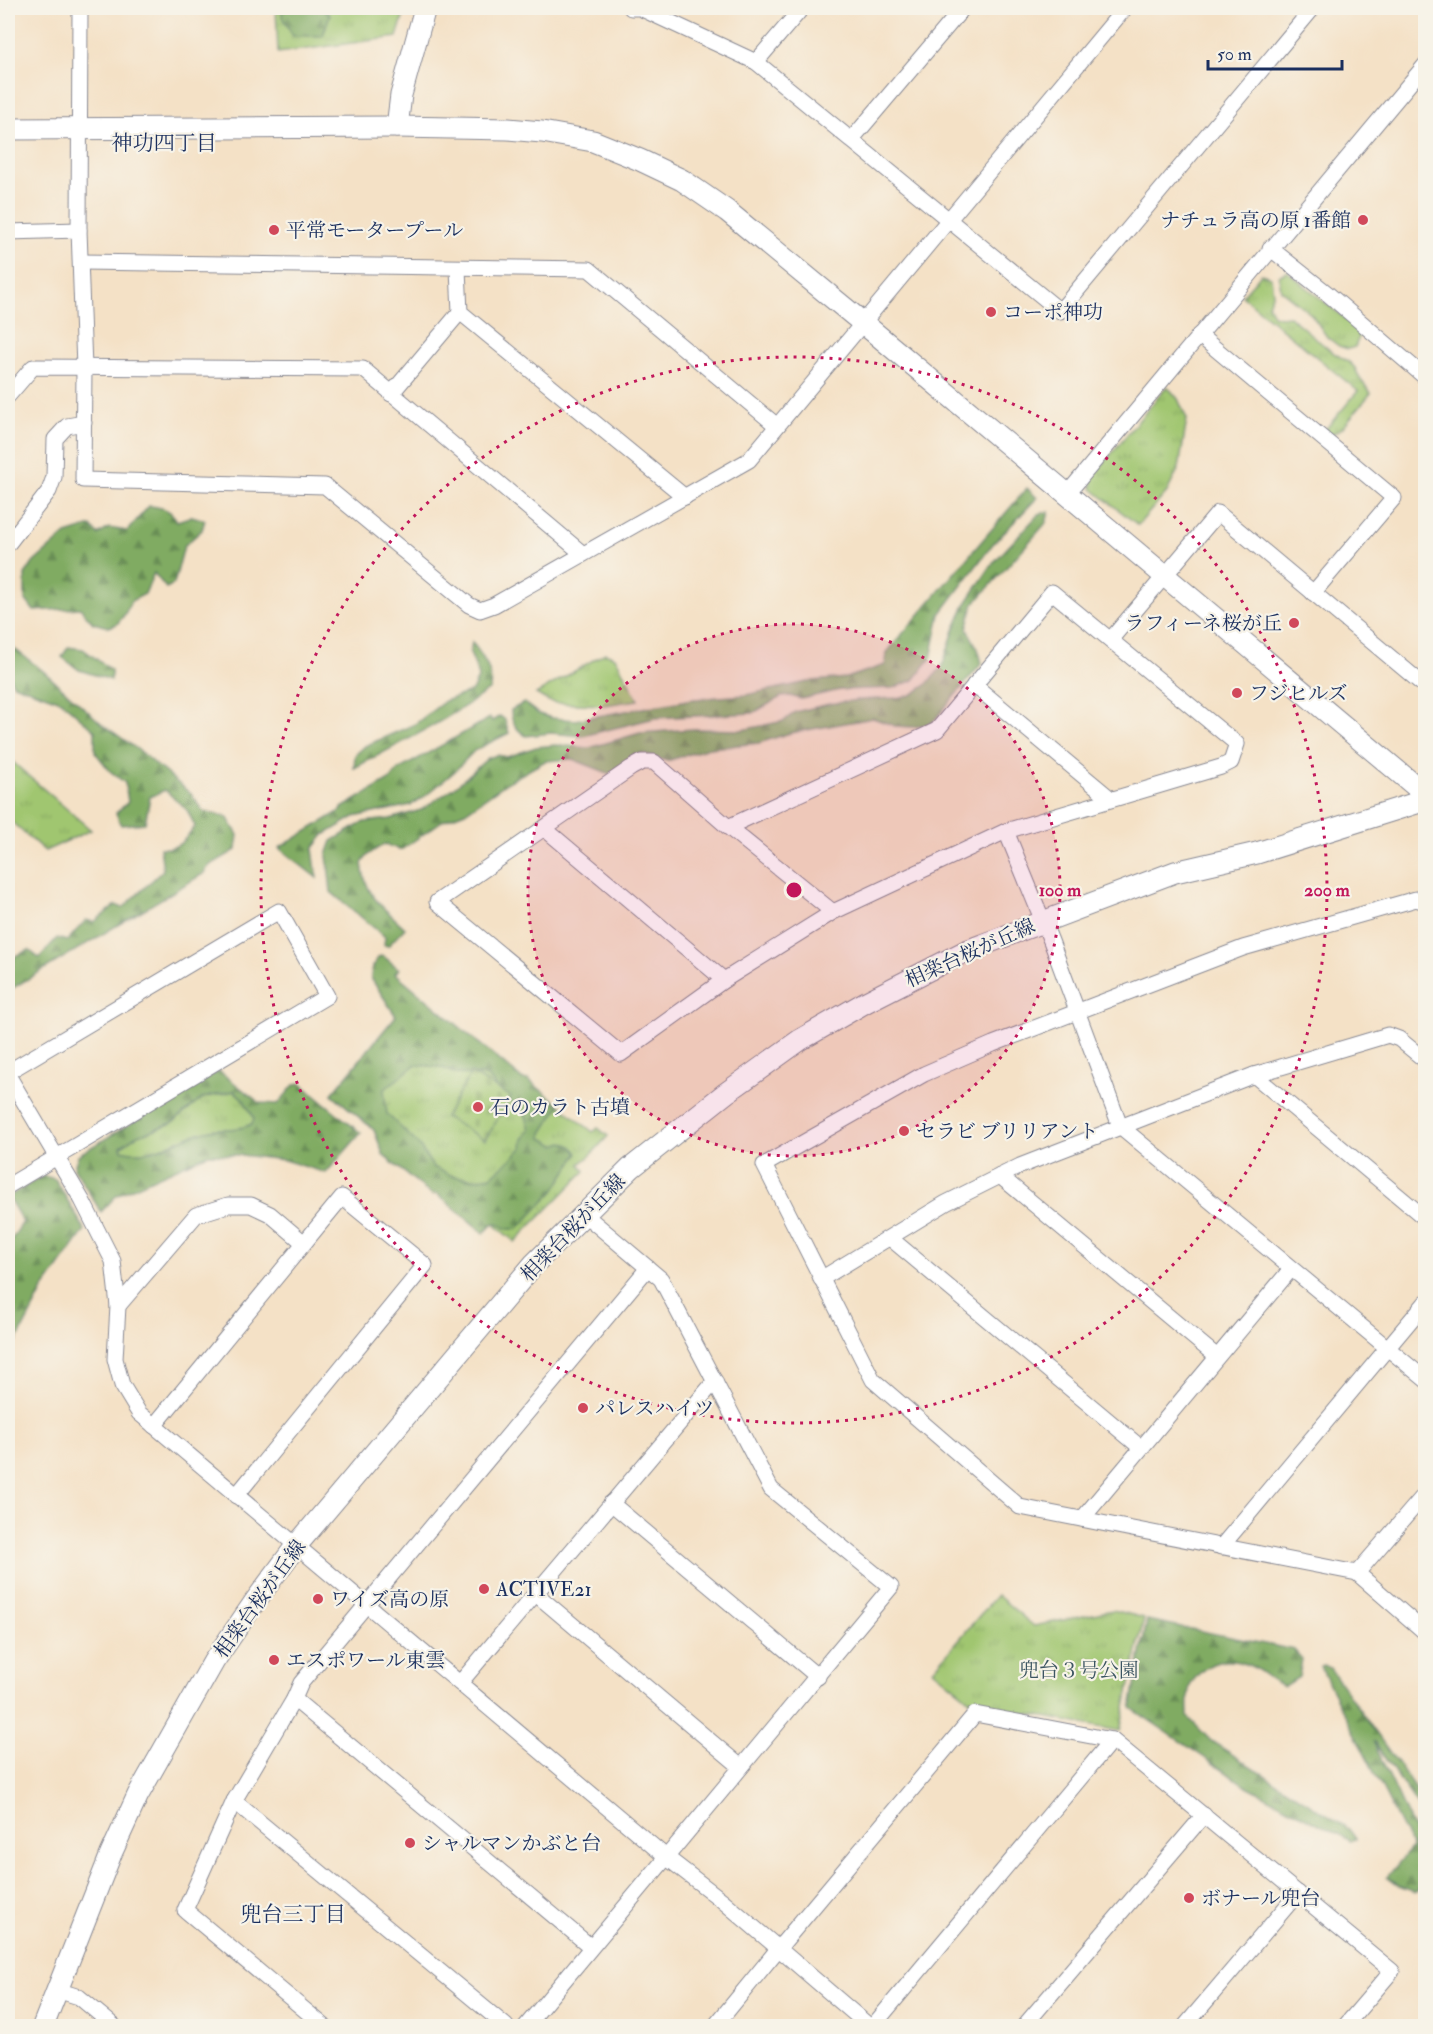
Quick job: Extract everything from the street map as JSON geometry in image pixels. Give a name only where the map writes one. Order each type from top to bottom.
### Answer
[{"type":"main road","points":[[397,127],[401,95],[425,8]]},
{"type":"main road","points":[[8,129],[463,127],[542,132],[593,141],[640,160],[682,180],[727,211],[1165,575],[1425,795]]},
{"type":"main road","name":"相楽台桜が丘線","points":[[43,2026],[111,1854],[138,1795],[214,1661],[296,1546],[527,1273],[631,1168],[726,1093],[800,1040],[866,1002],[966,951],[1175,872],[1257,853],[1425,800]]},
{"type":"street","points":[[80,8],[79,230],[84,368],[83,480],[325,486],[469,605],[480,610],[494,605],[749,460],[1125,8]]},
{"type":"street","points":[[631,8],[641,8],[756,62],[1060,311],[1313,8]]},
{"type":"street","points":[[756,62],[802,8]]},
{"type":"street","points":[[852,139],[963,8]]},
{"type":"street","points":[[1067,494],[1425,64]]},
{"type":"street","points":[[8,232],[79,230]]},
{"type":"street","points":[[1270,249],[1328,294],[1425,378]]},
{"type":"street","points":[[81,262],[458,269],[589,269],[777,426]]},
{"type":"street","points":[[391,394],[460,312],[458,269]]},
{"type":"street","points":[[460,312],[685,497]]},
{"type":"street","points":[[1199,335],[1394,498],[1313,593]]},
{"type":"street","points":[[8,396],[33,367],[363,369],[584,554]]},
{"type":"street","points":[[8,544],[49,491],[54,477],[55,440],[68,426],[84,423]]},
{"type":"street","points":[[1111,639],[1218,513],[1425,687]]},
{"type":"street","points":[[728,827],[937,730],[1052,592],[1237,744],[1232,762],[1221,767],[1006,831],[833,912],[724,980],[621,1054],[437,902],[632,768],[642,762],[654,762],[728,827],[833,912]]},
{"type":"street","points":[[974,685],[1111,798]]},
{"type":"street","points":[[545,829],[724,980]]},
{"type":"street","points":[[1006,831],[1043,921],[1120,1126],[1425,1380]]},
{"type":"street","points":[[1425,902],[1416,899],[1243,948],[1076,1011],[924,1074],[764,1165],[873,1380],[1020,1507],[1357,1573],[1425,1633]]},
{"type":"street","points":[[8,1186],[56,1155],[327,996],[279,911],[8,1074],[56,1155],[96,1226],[113,1261],[118,1306],[115,1359],[118,1372],[133,1406],[153,1426],[871,2026],[1113,1740]]},
{"type":"street","points":[[821,1279],[946,1203],[1000,1176],[1120,1126],[1254,1075],[1388,1035],[1399,1039],[1425,1061]]},
{"type":"street","points":[[1254,1075],[1425,1220]]},
{"type":"street","points":[[1000,1176],[1216,1356]]},
{"type":"street","points":[[153,1426],[342,1197],[425,1264],[236,1496]]},
{"type":"street","points":[[118,1306],[196,1215],[228,1205],[251,1205],[270,1214],[303,1242]]},
{"type":"street","points":[[526,2026],[891,1587],[771,1489],[661,1279],[584,1214]]},
{"type":"street","points":[[890,1238],[1140,1447]]},
{"type":"street","points":[[324,2026],[185,1910],[234,1801],[294,1699],[301,1683],[648,1268]]},
{"type":"street","points":[[1082,1519],[1291,1269]]},
{"type":"street","points":[[1221,1547],[1425,1302]]},
{"type":"street","points":[[460,1683],[715,1381]]},
{"type":"street","points":[[1357,1573],[1425,1493]]},
{"type":"street","points":[[611,1503],[818,1677]]},
{"type":"street","points":[[536,1594],[741,1767]]},
{"type":"street","points":[[294,1699],[591,1947]]},
{"type":"street","points":[[715,2026],[975,1714],[1113,1740],[1392,1971],[1345,2026]]},
{"type":"street","points":[[234,1801],[506,2026]]},
{"type":"street","points":[[1024,2026],[1204,1815]]},
{"type":"street","points":[[1185,2026],[1298,1893]]},
{"type":"street","points":[[57,1990],[79,1997],[114,2026]]},
{"type":"green space","points":[[276,8],[406,8],[397,37],[278,53]]},
{"type":"green space","points":[[282,8],[320,8],[330,14],[323,36],[293,36],[282,17]]},
{"type":"green space","points":[[1287,271],[1361,332],[1355,347],[1348,349],[1339,346],[1327,337],[1312,315],[1281,290],[1279,276]]},
{"type":"green space","points":[[1261,274],[1271,277],[1273,293],[1268,304],[1273,315],[1289,316],[1332,352],[1349,362],[1371,393],[1342,428],[1330,435],[1325,430],[1358,391],[1242,296]]},
{"type":"green space","points":[[1167,386],[1178,399],[1187,419],[1179,468],[1167,492],[1138,525],[1092,489],[1092,477]]},
{"type":"green space","points":[[1027,488],[1037,498],[992,545],[940,614],[931,658],[914,680],[893,688],[840,690],[801,699],[790,696],[781,697],[753,713],[655,718],[583,736],[551,733],[526,736],[513,722],[511,710],[524,703],[539,714],[552,718],[575,720],[694,699],[746,695],[812,681],[846,678],[885,665],[887,652]]},
{"type":"green space","points":[[149,506],[166,509],[177,521],[192,516],[205,520],[202,530],[184,546],[174,584],[166,588],[154,573],[145,594],[131,601],[117,624],[109,627],[93,623],[80,608],[34,611],[25,599],[25,574],[34,562],[66,534],[91,526],[98,535],[109,528],[127,531]]},
{"type":"green space","points":[[1049,512],[1046,523],[973,605],[967,629],[978,649],[982,663],[932,723],[914,727],[895,726],[873,718],[790,733],[759,743],[709,748],[667,761],[641,753],[610,774],[572,759],[545,761],[508,782],[465,812],[442,821],[401,850],[384,844],[368,855],[362,863],[371,893],[382,907],[405,928],[388,946],[384,945],[385,937],[331,892],[327,855],[332,841],[364,822],[390,819],[421,810],[455,787],[488,758],[497,755],[507,757],[536,747],[556,745],[589,748],[640,733],[694,729],[742,730],[784,721],[795,712],[829,704],[911,695],[925,686],[942,667],[966,603],[993,563],[1039,514]]},
{"type":"green space","points":[[472,642],[489,669],[490,689],[441,721],[354,768],[355,755],[365,746],[415,724],[445,701],[472,691],[479,676],[470,653]]},
{"type":"green space","points":[[8,644],[42,670],[101,723],[137,749],[191,794],[203,811],[227,817],[238,835],[236,850],[209,866],[203,874],[8,991],[8,977],[15,956],[29,950],[39,958],[57,938],[67,941],[86,920],[94,922],[116,905],[123,908],[163,870],[160,848],[177,846],[185,840],[195,826],[187,810],[165,790],[150,797],[145,823],[121,825],[116,813],[128,802],[125,783],[110,771],[95,752],[95,731],[61,701],[13,684],[8,673]]},
{"type":"green space","points":[[68,647],[83,649],[111,670],[111,680],[79,670],[62,657]]},
{"type":"green space","points":[[605,653],[615,657],[638,700],[604,705],[556,703],[536,694]]},
{"type":"green space","points":[[500,716],[505,720],[509,733],[475,750],[454,772],[423,798],[411,805],[354,817],[324,835],[313,849],[317,878],[279,848],[391,779],[398,770],[490,718],[492,721]]},
{"type":"green space","points":[[8,758],[91,830],[45,851],[8,819]]},
{"type":"green space","points":[[383,956],[399,969],[395,973],[523,1080],[528,1080],[593,1132],[598,1128],[608,1136],[580,1164],[585,1171],[515,1242],[493,1224],[484,1233],[436,1193],[433,1195],[384,1156],[374,1130],[332,1094],[396,1016],[371,978],[372,969],[378,957]]},
{"type":"green space","points":[[383,956],[399,969],[395,973],[523,1080],[528,1080],[560,1105],[542,1133],[542,1138],[555,1145],[563,1142],[572,1146],[578,1153],[554,1191],[517,1229],[507,1229],[496,1223],[484,1233],[436,1193],[433,1195],[384,1156],[374,1130],[332,1094],[396,1016],[371,978],[372,969],[378,957]],"holes":[[[415,1065],[440,1067],[456,1074],[482,1075],[489,1078],[526,1116],[530,1129],[523,1139],[522,1148],[491,1176],[480,1179],[453,1176],[433,1167],[418,1144],[387,1114],[384,1090]]]},
{"type":"green space","points":[[219,1071],[260,1103],[278,1104],[294,1085],[300,1083],[361,1133],[326,1173],[284,1160],[208,1154],[117,1195],[101,1212],[74,1168],[78,1155]],"holes":[[[234,1091],[243,1099],[254,1118],[252,1124],[211,1130],[145,1152],[122,1150],[121,1146],[136,1136],[172,1123],[203,1098]]]},
{"type":"green space","name":"石のカラト古墳","points":[[471,1073],[511,1097],[485,1140],[445,1117]]},
{"type":"green space","points":[[235,1091],[243,1099],[254,1118],[252,1124],[211,1130],[146,1152],[122,1151],[121,1147],[136,1136],[172,1123],[203,1098]]},
{"type":"green space","points":[[43,1176],[55,1179],[85,1230],[44,1288],[8,1354],[8,1245],[23,1222],[8,1197]]},
{"type":"green space","name":"兜台３号公園","points":[[997,1595],[1034,1626],[1113,1610],[1144,1618],[1120,1731],[975,1704],[933,1670]]},
{"type":"green space","points":[[1147,1620],[1294,1650],[1302,1659],[1299,1677],[1285,1686],[1244,1663],[1227,1661],[1211,1665],[1197,1676],[1189,1688],[1188,1717],[1211,1741],[1349,1829],[1356,1839],[1351,1841],[1245,1785],[1131,1708]]},
{"type":"green space","points":[[1321,1666],[1330,1668],[1425,1802],[1425,1816],[1373,1741],[1425,1854],[1425,1883],[1415,1892],[1399,1886],[1387,1877],[1412,1847],[1324,1674]]},
{"type":"place","name":"ナチュラ高の原 1番館","points":[[1363,220]]},
{"type":"place","name":"平常モータープール","points":[[274,230]]},
{"type":"place","name":"コーポ神功","points":[[991,312]]},
{"type":"place","name":"ラフィーネ桜が丘","points":[[1294,623]]},
{"type":"place","name":"フジヒルズ","points":[[1237,693]]},
{"type":"place","name":"石のカラト古墳","points":[[478,1107]]},
{"type":"place","name":"セラビ ブリリアント","points":[[904,1131]]},
{"type":"place","name":"パレスハイツ","points":[[583,1408]]},
{"type":"place","name":"ACTIVE21","points":[[484,1589]]},
{"type":"place","name":"ワイズ高の原","points":[[318,1599]]},
{"type":"place","name":"エスポワール東雲","points":[[274,1660]]},
{"type":"place","name":"シャルマンかぶと台","points":[[410,1843]]},
{"type":"place","name":"ボナール兜台","points":[[1189,1898]]},
{"type":"district","name":"神功四丁目","points":[[164,143]]},
{"type":"district","name":"兜台三丁目","points":[[293,1914]]}]
